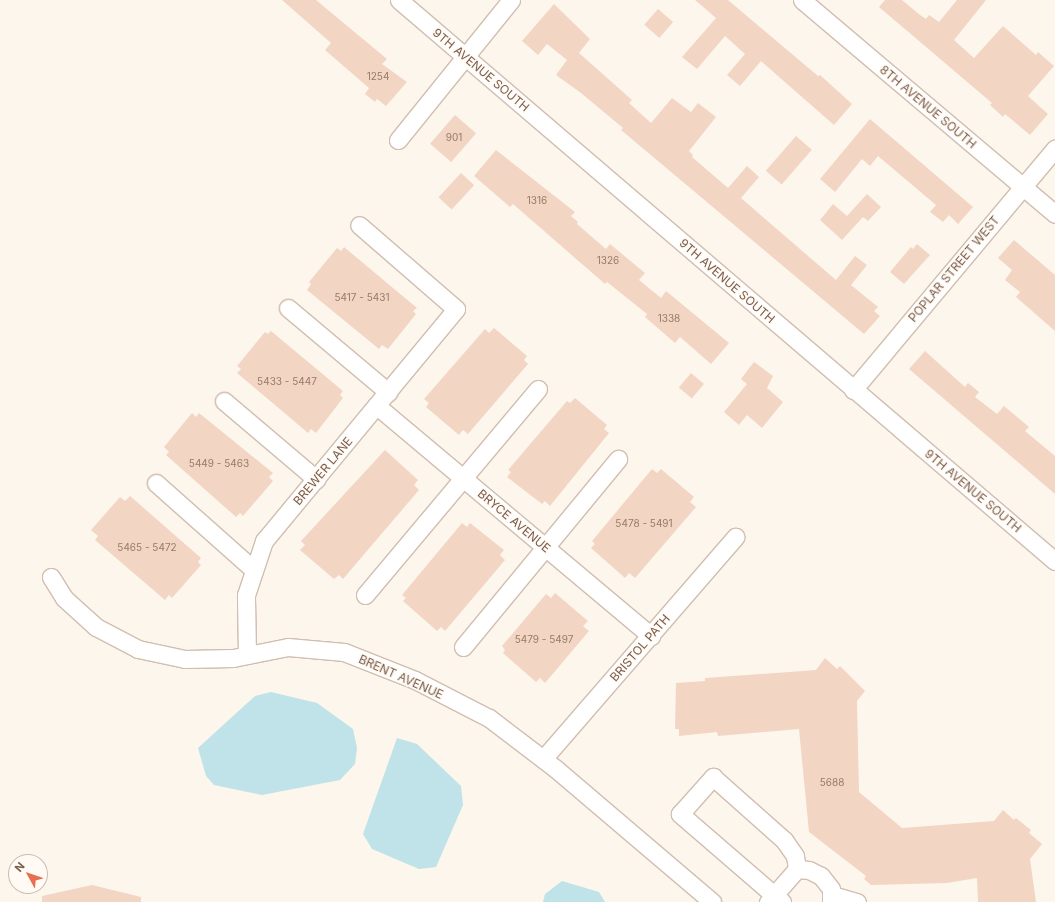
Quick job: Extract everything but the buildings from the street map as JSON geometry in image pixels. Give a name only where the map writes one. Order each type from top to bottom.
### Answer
[{"type":"street","name":"9TH AVENUE SOUTH","points":[[399,0],[853,390],[1055,561]]},
{"type":"street","points":[[398,140],[429,105],[466,56],[512,0]]},
{"type":"street","name":"8TH AVENUE SOUTH","points":[[802,0],[1055,214]]},
{"type":"street","name":"POPLAR STREET WEST","points":[[853,390],[1055,148]]},
{"type":"street","name":"BREWER LANE","points":[[247,655],[246,595],[264,541],[456,309],[360,225]]},
{"type":"street","points":[[288,308],[388,392]]},
{"type":"street","points":[[365,595],[538,389]]},
{"type":"street","points":[[224,401],[316,479]]},
{"type":"street","name":"BRYCE AVENUE","points":[[377,406],[651,636]]},
{"type":"street","points":[[464,648],[618,459]]},
{"type":"street","points":[[156,483],[254,570]]},
{"type":"street","name":"BRISTOL PATH","points":[[543,759],[651,636],[735,537]]},
{"type":"street","name":"BRENT AVENUE","points":[[51,577],[64,598],[96,627],[138,649],[185,659],[247,655],[288,647],[344,652],[415,680],[489,718],[543,759],[712,902]]},
{"type":"street","points":[[713,777],[784,840],[795,856],[797,869],[775,900],[680,814],[713,777]]},
{"type":"street","points":[[797,869],[809,870],[821,876],[832,898],[857,902]]},
{"type":"water","points":[[271,692],[317,703],[353,729],[357,748],[355,764],[340,780],[262,795],[214,785],[206,776],[198,748],[255,696]]},
{"type":"water","points":[[397,738],[417,744],[461,786],[463,805],[436,867],[419,869],[372,849],[363,834]]},
{"type":"water","points":[[562,881],[599,892],[605,902],[543,902],[545,894]]}]
